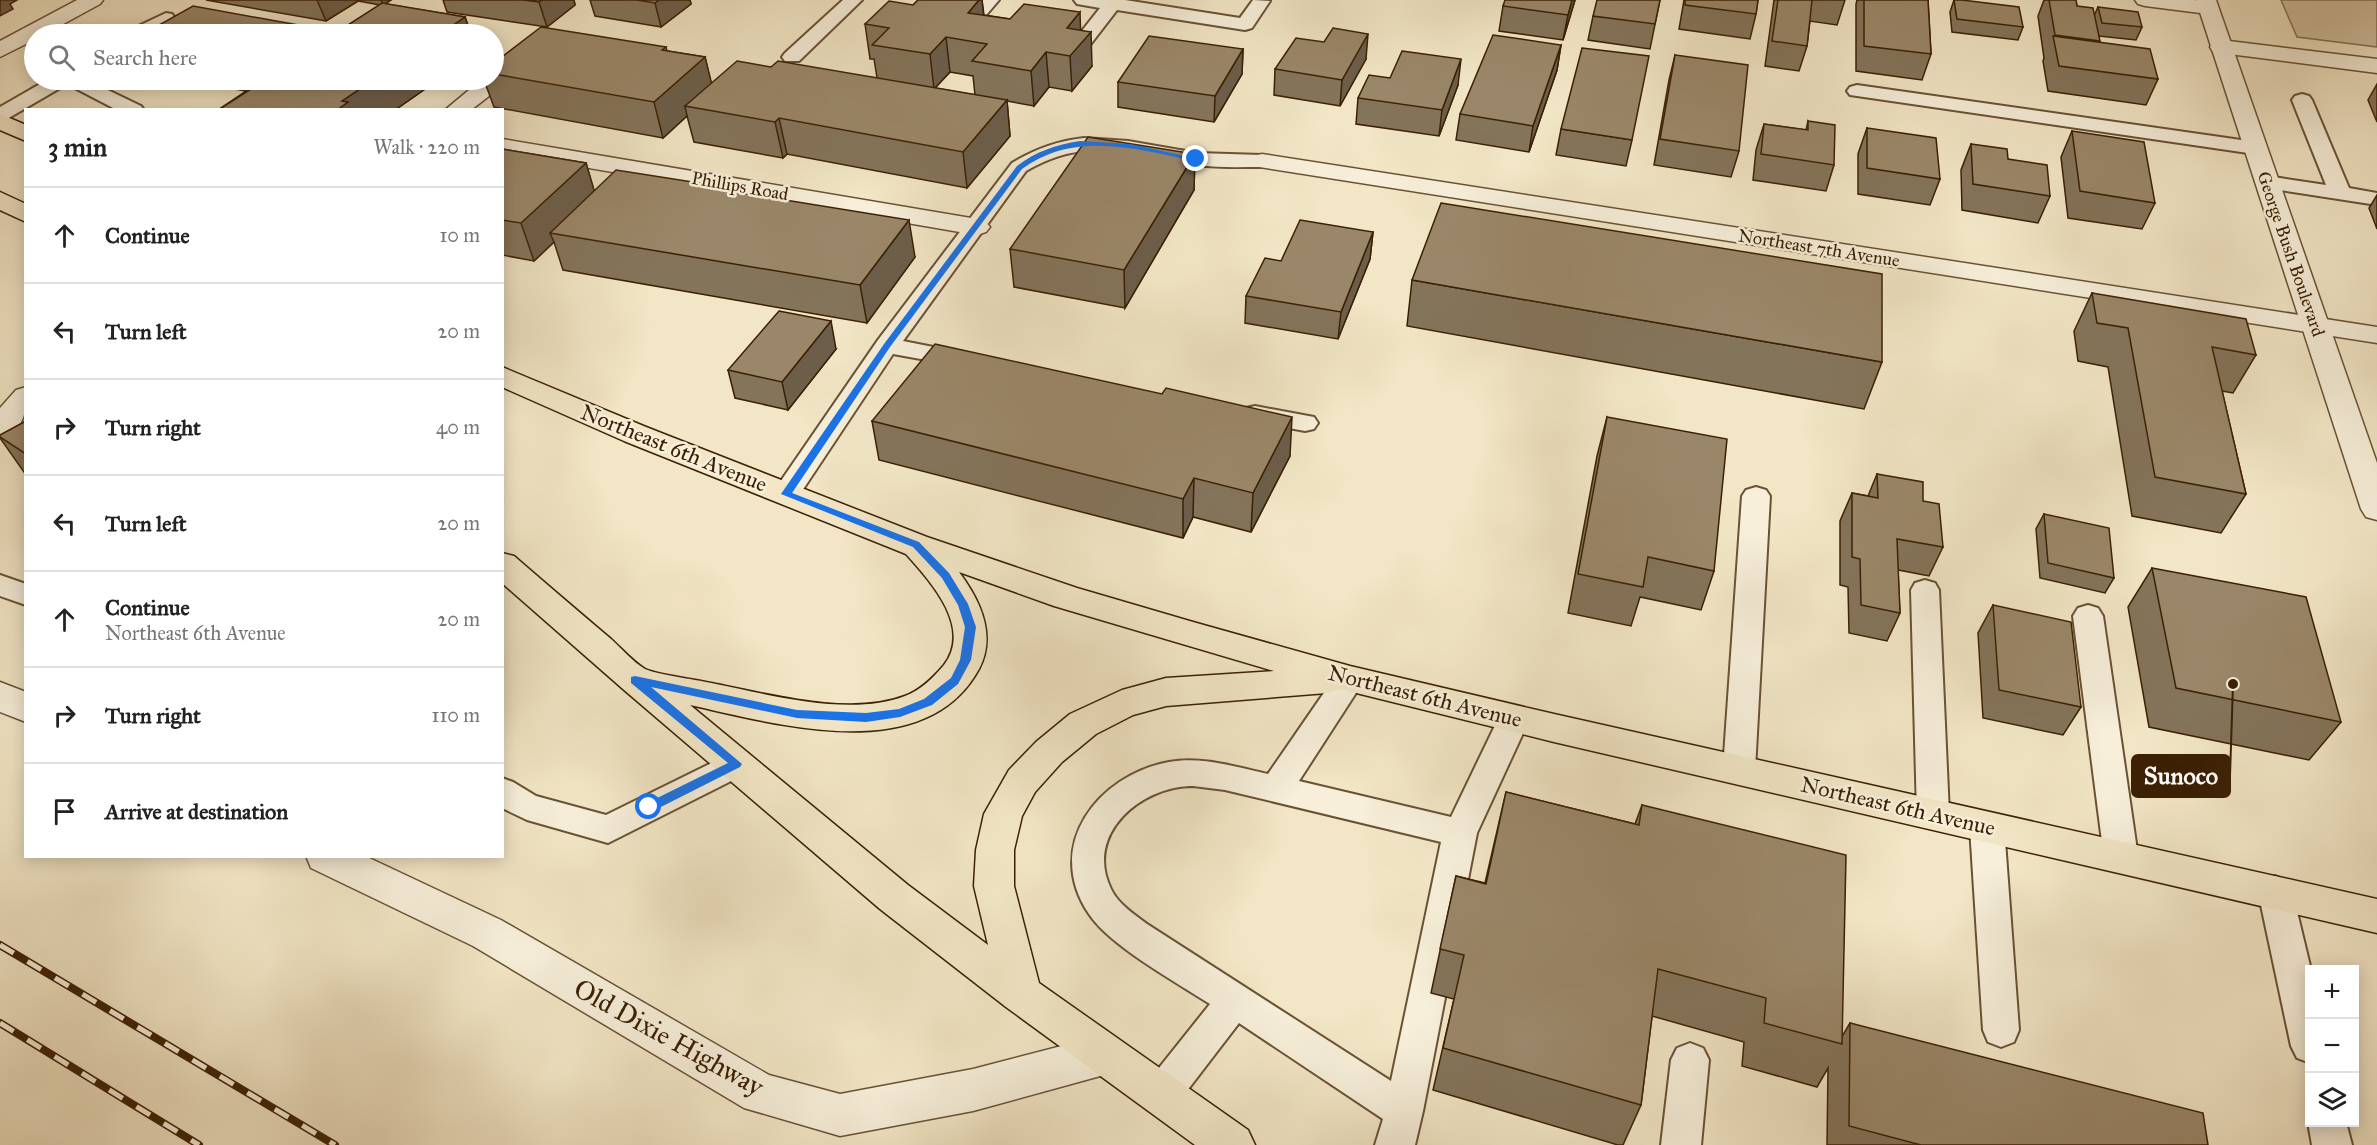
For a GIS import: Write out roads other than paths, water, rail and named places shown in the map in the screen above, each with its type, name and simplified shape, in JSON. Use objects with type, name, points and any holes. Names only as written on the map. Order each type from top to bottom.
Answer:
[{"type":"main road","points":[[0,121],[24,133]]},
{"type":"main road","points":[[0,200],[24,213]]},
{"type":"main road","name":"Northeast 6th Avenue","points":[[504,377],[635,434],[916,545],[1066,597],[1193,635],[1350,678],[1514,718],[2377,916]]},
{"type":"main road","points":[[635,680],[797,714],[834,717],[866,718],[900,713],[928,702],[954,681],[966,660],[970,627],[963,604],[945,575],[916,545]]},
{"type":"main road","points":[[504,566],[635,680],[894,897],[1160,1096],[1232,1145]]},
{"type":"main road","points":[[1021,994],[994,886],[995,850],[1004,814],[1023,781],[1048,752],[1083,724],[1122,704],[1166,692],[1350,678]]},
{"type":"street","points":[[48,24],[93,0]]},
{"type":"street","points":[[2145,0],[2207,4]]},
{"type":"street","name":"George Bush Boulevard","points":[[2207,4],[2377,509]]},
{"type":"street","points":[[0,50],[24,37]]},
{"type":"street","points":[[2221,47],[2377,66]]},
{"type":"street","points":[[504,73],[528,55]]},
{"type":"street","points":[[459,108],[482,90]]},
{"type":"street","name":"Phillips Road","points":[[504,146],[976,227]]},
{"type":"street","name":"Northeast 7th Avenue","points":[[1262,161],[2377,336]]},
{"type":"street","points":[[0,428],[24,398]]},
{"type":"street","points":[[0,696],[24,707]]},
{"type":"street","name":"Old Dixie Highway","points":[[329,858],[487,933],[760,1093],[840,1115],[973,1090],[1104,1054]]},
{"type":"lane","points":[[792,57],[853,0]]},
{"type":"lane","points":[[970,23],[990,0]]},
{"type":"lane","points":[[1083,0],[1114,2],[1245,24],[1261,1]]},
{"type":"lane","points":[[1083,41],[1114,2]]},
{"type":"lane","points":[[155,24],[166,18]]},
{"type":"lane","points":[[0,115],[43,90]]},
{"type":"lane","points":[[93,90],[130,108]]},
{"type":"lane","points":[[1857,91],[2255,148]]},
{"type":"lane","points":[[2302,100],[2340,193]]},
{"type":"lane","points":[[786,494],[887,345],[1019,167],[1035,156],[1055,147],[1080,143],[1130,146],[1196,159],[1262,161]]},
{"type":"lane","points":[[2267,182],[2377,199]]},
{"type":"lane","points":[[887,345],[982,363]]},
{"type":"lane","points":[[1236,410],[1305,423]]},
{"type":"lane","points":[[1739,770],[1756,496]]},
{"type":"lane","points":[[0,585],[24,594]]},
{"type":"lane","points":[[1925,590],[1933,814]]},
{"type":"lane","points":[[2088,616],[2121,857]]},
{"type":"lane","points":[[1276,789],[1350,678]]},
{"type":"lane","points":[[1460,833],[1224,777],[1193,773],[1161,777],[1132,789],[1108,808],[1093,832],[1087,860],[1093,889],[1109,915],[1135,935],[1235,1000],[1399,1128],[1460,833],[1514,718]]},
{"type":"lane","points":[[504,792],[527,807],[608,829],[736,764]]},
{"type":"lane","points":[[1988,827],[2001,1030]]},
{"type":"lane","points":[[2275,891],[2305,1024]]},
{"type":"lane","points":[[1160,1096],[1235,1000]]},
{"type":"lane","points":[[1681,1145],[1690,1060]]},
{"type":"lane","points":[[2328,1127],[2332,1145]]},
{"type":"railway","points":[[0,945],[335,1145]]},
{"type":"railway","points":[[0,1023],[199,1145]]},
{"type":"place","name":"Sunoco","points":[[2233,684]]}]
